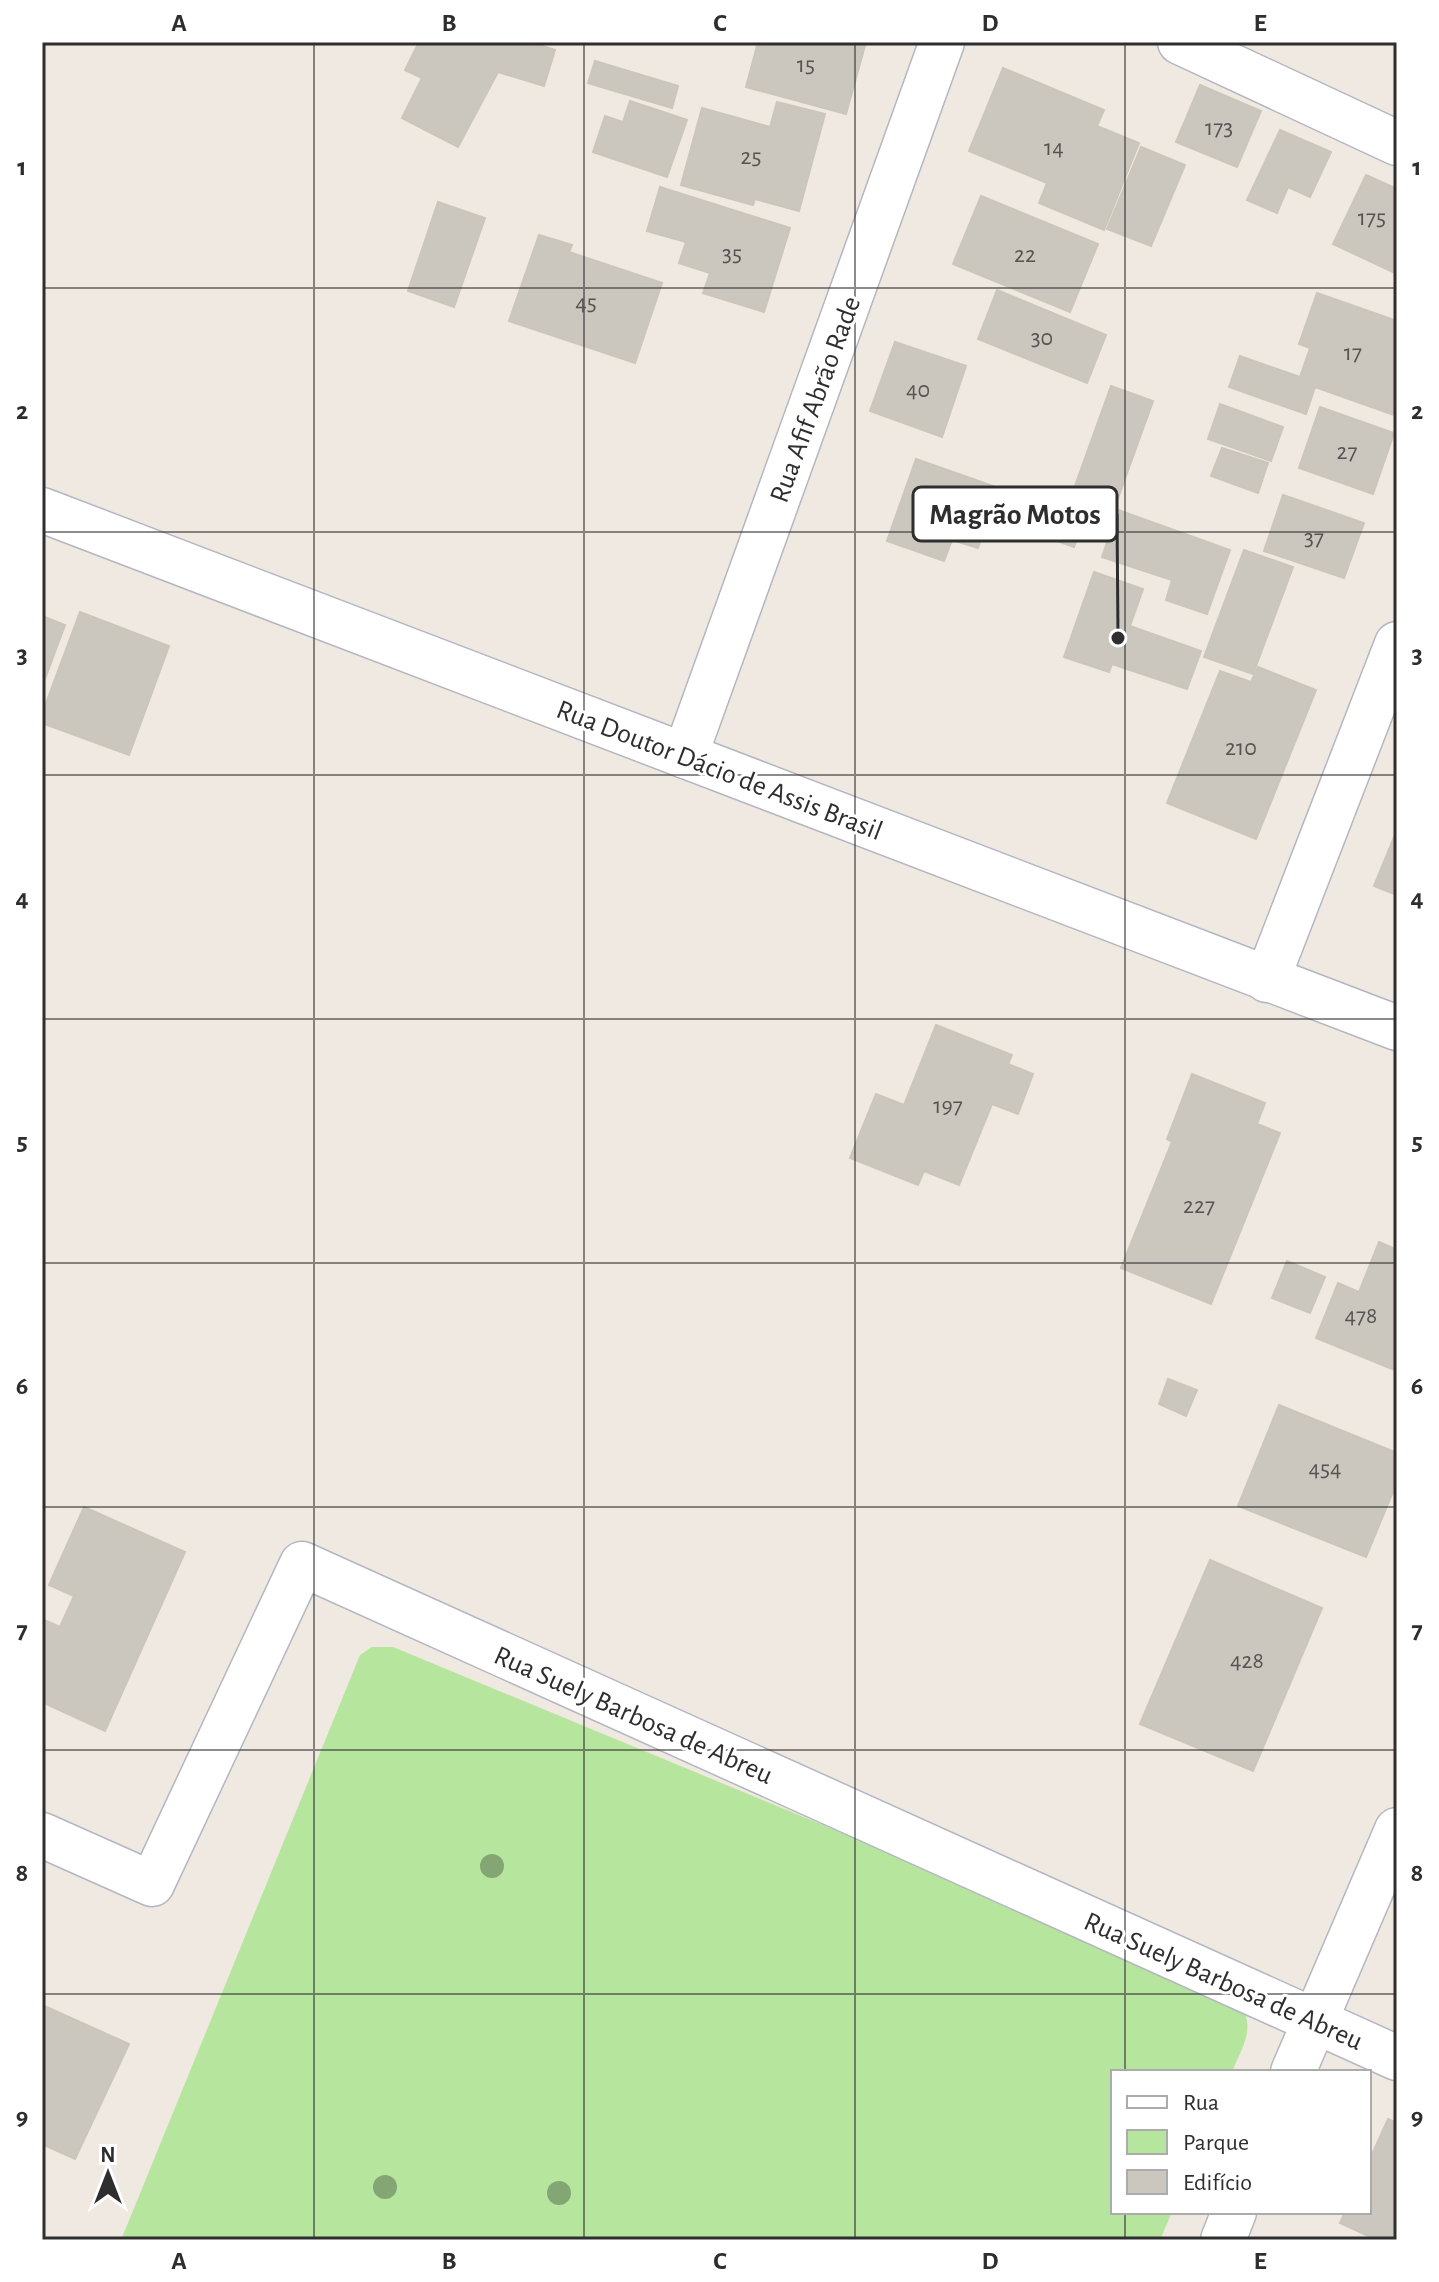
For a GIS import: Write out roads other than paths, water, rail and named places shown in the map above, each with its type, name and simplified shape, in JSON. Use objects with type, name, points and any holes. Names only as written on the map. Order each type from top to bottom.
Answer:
[{"type":"street","name":"Rua Afif Abrão Rade","points":[[685,756],[942,42]]},
{"type":"street","points":[[1180,42],[1397,143]]},
{"type":"street","name":"Rua Doutor Dácio de Assis Brasil","points":[[42,510],[1397,1028]]},
{"type":"street","points":[[1267,980],[1397,644]]},
{"type":"street","name":"Rua Suely Barbosa de Abreu","points":[[42,1835],[152,1884],[302,1564],[1397,2058]]},
{"type":"street","points":[[1294,2070],[1397,1830]]},
{"type":"street","points":[[1223,2240],[1233,2214]]},
{"type":"place","name":"Magrão Motos","points":[[1118,638]]}]
